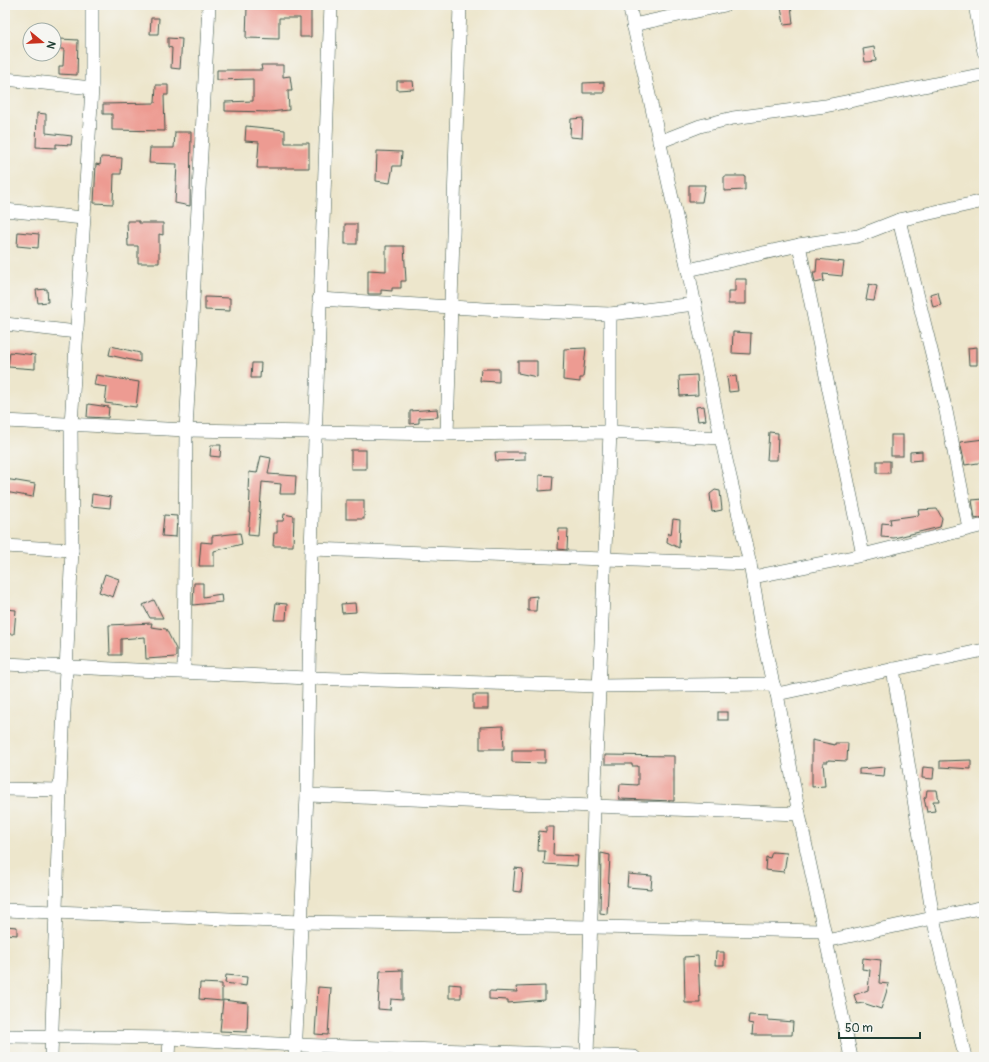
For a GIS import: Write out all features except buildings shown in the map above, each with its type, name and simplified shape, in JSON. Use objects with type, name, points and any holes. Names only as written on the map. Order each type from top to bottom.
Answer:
[{"type":"street","points":[[51,1057],[60,790],[72,550],[71,425],[92,88],[92,5]]},
{"type":"street","points":[[184,671],[186,430],[209,5]]},
{"type":"street","points":[[296,1051],[308,795],[308,678],[311,549],[331,5]]},
{"type":"street","points":[[447,434],[460,5]]},
{"type":"street","points":[[629,5],[688,270],[721,438],[753,577],[799,814],[851,1057]]},
{"type":"street","points":[[633,25],[726,5]]},
{"type":"street","points":[[975,5],[984,52]]},
{"type":"street","points":[[659,142],[700,126],[733,118],[824,106],[984,74]]},
{"type":"street","points":[[5,79],[92,88]]},
{"type":"street","points":[[688,270],[799,245],[858,236],[899,220],[984,201]]},
{"type":"street","points":[[5,210],[84,218]]},
{"type":"street","points":[[899,220],[946,411],[970,528]]},
{"type":"street","points":[[799,245],[863,555]]},
{"type":"street","points":[[319,299],[610,314],[695,304]]},
{"type":"street","points":[[587,1057],[594,807],[610,432],[610,314]]},
{"type":"street","points":[[5,324],[77,332]]},
{"type":"street","points":[[5,421],[186,430],[447,434],[610,432],[721,438]]},
{"type":"street","points":[[753,577],[863,555],[984,525]]},
{"type":"street","points":[[5,546],[72,550]]},
{"type":"street","points":[[311,549],[750,564]]},
{"type":"street","points":[[5,664],[184,671],[308,678],[775,689],[893,669],[984,650]]},
{"type":"street","points":[[893,669],[932,918],[965,1057]]},
{"type":"street","points":[[5,789],[60,790]]},
{"type":"street","points":[[308,795],[799,814]]},
{"type":"street","points":[[5,910],[301,922],[590,927],[825,936],[932,918],[984,906]]},
{"type":"street","points":[[5,1036],[170,1038],[296,1051],[634,1057]]},
{"type":"street","points":[[169,1057],[170,1038]]}]
